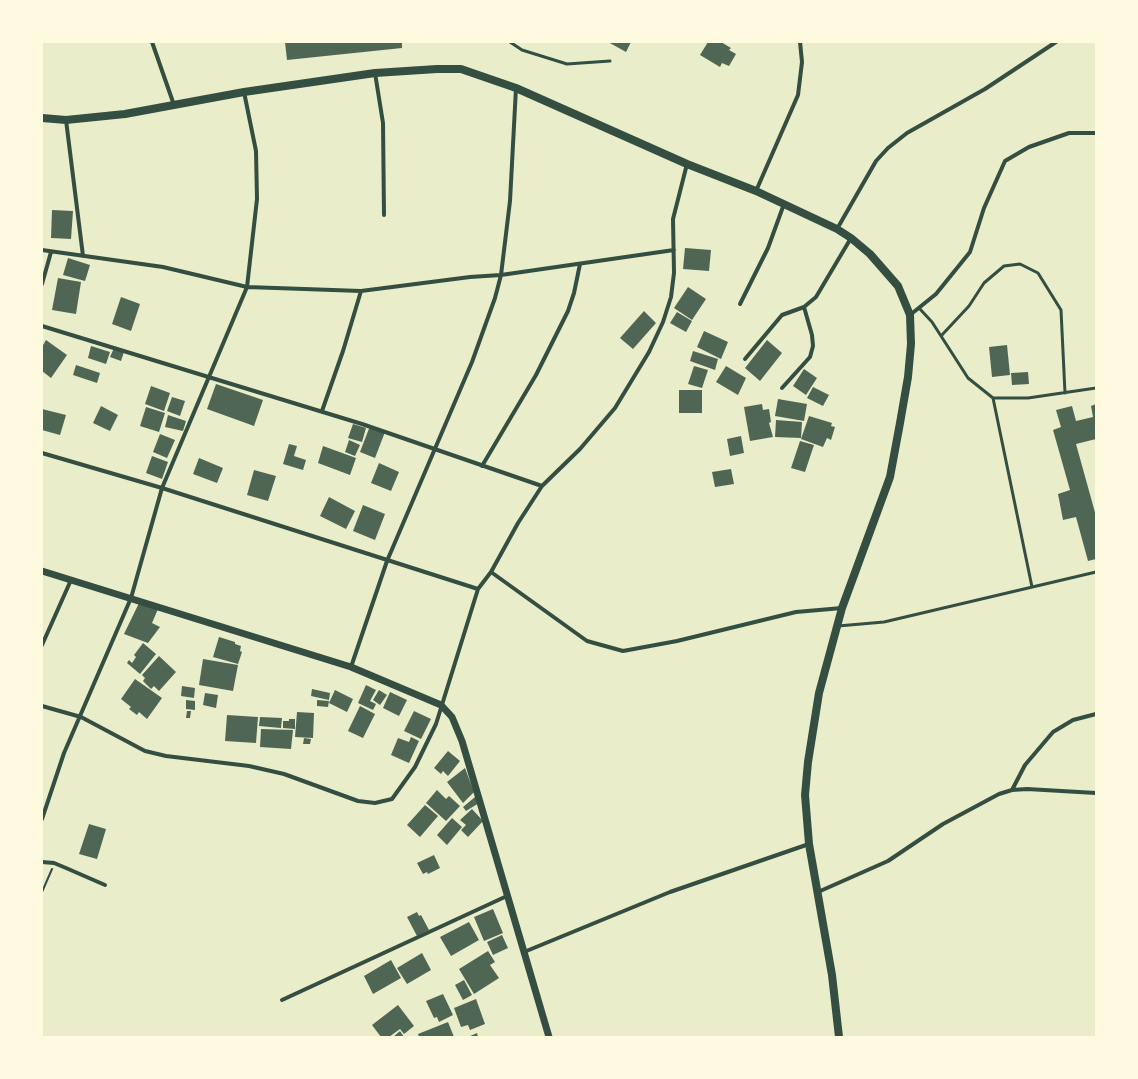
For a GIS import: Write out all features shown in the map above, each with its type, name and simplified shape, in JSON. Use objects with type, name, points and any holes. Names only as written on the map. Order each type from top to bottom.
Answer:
[{"type":"main road","points":[[42,118],[66,120],[125,114],[244,92],[375,74],[437,69],[460,69],[516,88],[687,164],[756,191],[837,229],[851,238],[870,254],[898,286],[910,315],[911,344],[908,377],[890,477],[842,608],[819,693],[808,762],[805,795],[809,844],[832,975],[839,1037]]},
{"type":"street","points":[[152,42],[174,106]]},
{"type":"street","points":[[756,191],[798,96],[802,62],[800,42]]},
{"type":"street","points":[[837,229],[876,161],[888,148],[907,133],[985,89],[1056,42]]},
{"type":"street","points":[[375,74],[383,123],[384,215]]},
{"type":"street","points":[[351,667],[387,561],[486,324],[501,275],[510,200],[516,88]]},
{"type":"street","points":[[42,819],[64,753],[81,717],[131,598],[162,488],[247,287],[257,199],[256,151],[244,92]]},
{"type":"street","points":[[66,120],[83,256]]},
{"type":"street","points":[[910,315],[936,294],[970,252],[984,208],[1005,161],[1029,147],[1069,133],[1096,133]]},
{"type":"street","points":[[42,706],[81,717],[145,751],[166,756],[249,766],[284,774],[358,801],[375,803],[392,800],[415,767],[436,724],[478,588],[491,572],[518,523],[542,486],[580,449],[615,408],[649,352],[664,322],[671,297],[674,250],[673,219],[687,164]]},
{"type":"street","points":[[740,304],[768,248],[784,204]]},
{"type":"street","points":[[745,359],[782,315],[804,307],[816,297],[851,238]]},
{"type":"street","points":[[42,250],[163,267],[247,287],[361,291],[470,277],[501,275],[674,250]]},
{"type":"street","points":[[42,284],[51,252]]},
{"type":"street","points":[[482,466],[536,375],[568,311],[574,293],[580,264]]},
{"type":"street","points":[[322,412],[343,351],[361,291]]},
{"type":"street","points":[[782,388],[810,357],[813,346],[812,335],[804,307]]},
{"type":"street","points":[[42,326],[411,439],[482,466],[542,486]]},
{"type":"street","points":[[42,453],[162,488],[387,561],[478,588]]},
{"type":"street","points":[[42,571],[351,667],[441,705],[452,717],[462,741],[549,1037]]},
{"type":"street","points":[[491,572],[587,641],[623,651],[684,639],[790,613],[842,608]]},
{"type":"street","points":[[42,645],[71,580]]},
{"type":"street","points":[[1012,790],[1025,765],[1053,732],[1073,720],[1096,714]]},
{"type":"street","points":[[818,892],[888,861],[943,824],[999,794],[1012,790],[1096,793]]},
{"type":"street","points":[[524,952],[670,892],[809,844]]},
{"type":"street","points":[[42,862],[54,863],[105,885]]},
{"type":"street","points":[[282,1000],[507,896]]},
{"type":"lane","points":[[510,42],[522,50],[568,64],[610,61]]},
{"type":"lane","points":[[941,336],[969,306],[984,283],[1004,266],[1020,264],[1038,273],[1061,310],[1065,393]]},
{"type":"lane","points":[[919,308],[932,322],[968,378],[993,398],[1028,398],[1096,388]]},
{"type":"lane","points":[[993,398],[1032,588]]},
{"type":"lane","points":[[838,626],[884,622],[1096,572]]},
{"type":"path","points":[[42,892],[54,863]]},
{"type":"building","points":[[285,42],[402,42],[402,48],[287,60]]},
{"type":"building","points":[[608,42],[631,42],[626,52]]},
{"type":"building","points":[[708,42],[721,42],[731,48],[729,50],[736,54],[729,66],[722,63],[720,67],[700,55]]},
{"type":"building","points":[[52,210],[73,211],[71,239],[51,238]]},
{"type":"building","points":[[685,248],[711,250],[709,271],[683,269]]},
{"type":"building","points":[[68,258],[90,265],[85,281],[63,275]]},
{"type":"building","points":[[58,278],[81,282],[76,314],[52,310]]},
{"type":"building","points":[[688,287],[706,299],[692,320],[674,308]]},
{"type":"building","points":[[121,297],[140,304],[131,331],[112,324]]},
{"type":"building","points":[[644,311],[656,323],[633,349],[620,338]]},
{"type":"building","points":[[677,312],[692,321],[686,332],[670,323]]},
{"type":"building","points":[[704,331],[728,342],[721,359],[697,347]]},
{"type":"building","points":[[46,340],[67,355],[51,378],[42,371],[42,347]]},
{"type":"building","points":[[767,340],[782,353],[760,381],[745,368]]},
{"type":"building","points":[[1007,345],[1010,375],[992,377],[989,347]]},
{"type":"building","points":[[91,346],[110,352],[106,364],[88,358]]},
{"type":"building","points":[[114,348],[124,352],[121,361],[110,357]]},
{"type":"building","points":[[693,351],[718,359],[715,370],[690,361]]},
{"type":"building","points":[[76,365],[100,373],[97,383],[73,375]]},
{"type":"building","points":[[694,366],[708,370],[702,388],[688,384]]},
{"type":"building","points":[[726,366],[746,378],[738,395],[716,382]]},
{"type":"building","points":[[804,369],[817,378],[806,395],[793,386]]},
{"type":"building","points":[[1028,372],[1029,384],[1012,385],[1011,373]]},
{"type":"building","points":[[216,384],[263,400],[254,426],[207,409]]},
{"type":"building","points":[[151,386],[170,393],[164,411],[145,404]]},
{"type":"building","points":[[813,387],[829,395],[823,406],[807,398]]},
{"type":"building","points":[[679,390],[702,390],[702,413],[679,413]]},
{"type":"building","points":[[172,397],[185,401],[180,416],[167,411]]},
{"type":"building","points":[[778,399],[807,404],[804,421],[775,416]]},
{"type":"building","points":[[762,404],[763,410],[769,409],[771,422],[769,423],[773,437],[750,441],[744,407]]},
{"type":"building","points":[[1096,404],[1096,439],[1076,444],[1096,516],[1096,559],[1088,561],[1076,517],[1063,520],[1058,494],[1070,490],[1053,430],[1061,427],[1056,410],[1072,406],[1076,421],[1093,417],[1091,406]]},
{"type":"building","points":[[101,406],[118,415],[110,431],[93,423]]},
{"type":"building","points":[[146,407],[165,413],[159,432],[140,426]]},
{"type":"building","points":[[42,409],[66,415],[60,435],[42,430]]},
{"type":"building","points":[[168,415],[186,421],[183,431],[165,427]]},
{"type":"building","points":[[809,416],[832,423],[831,426],[835,427],[831,440],[827,438],[823,447],[801,439]]},
{"type":"building","points":[[776,420],[802,422],[801,438],[775,437]]},
{"type":"building","points":[[353,424],[366,428],[362,442],[348,438]]},
{"type":"building","points":[[370,426],[385,432],[375,458],[360,452]]},
{"type":"building","points":[[160,434],[175,440],[167,458],[153,452]]},
{"type":"building","points":[[741,436],[744,453],[730,456],[727,439]]},
{"type":"building","points":[[349,440],[360,445],[355,456],[345,452]]},
{"type":"building","points":[[800,441],[814,445],[805,472],[791,468]]},
{"type":"building","points":[[289,444],[297,446],[294,456],[306,460],[303,470],[283,464]]},
{"type":"building","points":[[323,446],[356,458],[350,475],[318,463]]},
{"type":"building","points":[[152,456],[168,462],[162,479],[146,473]]},
{"type":"building","points":[[199,458],[223,468],[217,483],[193,474]]},
{"type":"building","points":[[379,463],[399,472],[391,491],[371,483]]},
{"type":"building","points":[[731,469],[734,484],[715,487],[712,472]]},
{"type":"building","points":[[254,470],[276,476],[268,501],[247,495]]},
{"type":"building","points":[[329,497],[355,511],[346,529],[320,516]]},
{"type":"building","points":[[363,505],[385,514],[375,540],[353,531]]},
{"type":"building","points":[[140,601],[158,609],[152,623],[160,627],[148,643],[124,634]]},
{"type":"building","points":[[219,637],[235,642],[235,644],[241,646],[240,651],[242,652],[238,664],[213,657]]},
{"type":"building","points":[[143,643],[156,654],[140,674],[127,663],[129,660],[132,663],[136,657],[134,655]]},
{"type":"building","points":[[159,656],[176,672],[159,691],[154,686],[151,689],[143,681],[145,678],[142,675]]},
{"type":"building","points":[[203,659],[238,665],[233,691],[199,685]]},
{"type":"building","points":[[135,679],[162,698],[147,719],[139,712],[137,715],[129,709],[131,707],[121,699]]},
{"type":"building","points":[[366,685],[376,690],[370,701],[376,704],[373,710],[358,703]]},
{"type":"building","points":[[182,686],[195,688],[194,698],[181,696]]},
{"type":"building","points":[[312,689],[330,693],[329,700],[311,696]]},
{"type":"building","points":[[335,690],[353,699],[347,712],[329,703]]},
{"type":"building","points":[[379,690],[387,695],[380,705],[373,700]]},
{"type":"building","points":[[390,692],[407,700],[399,716],[383,708]]},
{"type":"building","points":[[205,693],[218,695],[216,708],[203,705]]},
{"type":"building","points":[[186,700],[195,701],[195,710],[186,709]]},
{"type":"building","points":[[317,700],[329,701],[328,707],[317,706]]},
{"type":"building","points":[[360,706],[375,714],[363,738],[348,731]]},
{"type":"building","points":[[187,711],[191,711],[190,718],[186,718]]},
{"type":"building","points":[[414,711],[431,719],[421,739],[404,731]]},
{"type":"building","points":[[297,712],[314,713],[313,738],[295,737]]},
{"type":"building","points":[[227,715],[258,717],[256,743],[225,741]]},
{"type":"building","points":[[260,717],[282,718],[281,728],[259,726]]},
{"type":"building","points":[[289,719],[295,719],[295,729],[283,728],[283,721],[289,721]]},
{"type":"building","points":[[261,729],[293,730],[291,749],[260,747]]},
{"type":"building","points":[[411,737],[419,741],[409,763],[391,755],[398,738],[409,742]]},
{"type":"building","points":[[304,738],[311,739],[310,744],[303,744]]},
{"type":"building","points":[[448,751],[460,761],[448,776],[443,771],[441,774],[434,768]]},
{"type":"building","points":[[465,768],[474,792],[463,803],[447,782]]},
{"type":"building","points":[[437,790],[446,799],[449,796],[460,806],[446,821],[426,803]]},
{"type":"building","points":[[475,797],[479,803],[466,811],[463,807]]},
{"type":"building","points":[[425,805],[438,816],[420,837],[407,825]]},
{"type":"building","points":[[472,809],[483,821],[468,837],[461,830],[466,825],[460,820]]},
{"type":"building","points":[[452,818],[462,827],[447,845],[437,835]]},
{"type":"building","points":[[89,824],[106,829],[97,859],[79,854]]},
{"type":"building","points":[[434,855],[440,868],[428,874],[427,872],[423,874],[417,863]]},
{"type":"building","points":[[493,909],[503,933],[484,941],[474,917]]},
{"type":"building","points":[[417,912],[419,916],[421,915],[429,930],[417,936],[407,917]]},
{"type":"building","points":[[469,922],[479,940],[451,956],[440,937]]},
{"type":"building","points":[[502,935],[508,948],[493,955],[487,942]]},
{"type":"building","points":[[488,951],[495,962],[490,965],[499,978],[474,994],[459,969]]},
{"type":"building","points":[[422,953],[431,970],[407,984],[397,968]]},
{"type":"building","points":[[391,960],[401,978],[373,994],[364,976]]},
{"type":"building","points":[[464,980],[472,995],[463,1000],[455,985]]},
{"type":"building","points":[[443,994],[453,1015],[439,1022],[437,1017],[434,1018],[426,1001]]},
{"type":"building","points":[[476,999],[485,1024],[470,1030],[468,1025],[461,1027],[454,1008]]},
{"type":"building","points":[[398,1005],[414,1026],[404,1034],[400,1029],[389,1037],[381,1037],[372,1025]]},
{"type":"building","points":[[448,1022],[454,1037],[419,1037],[418,1034]]},
{"type":"building","points":[[400,1031],[404,1037],[393,1037]]},
{"type":"building","points":[[477,1033],[478,1037],[468,1037]]}]
